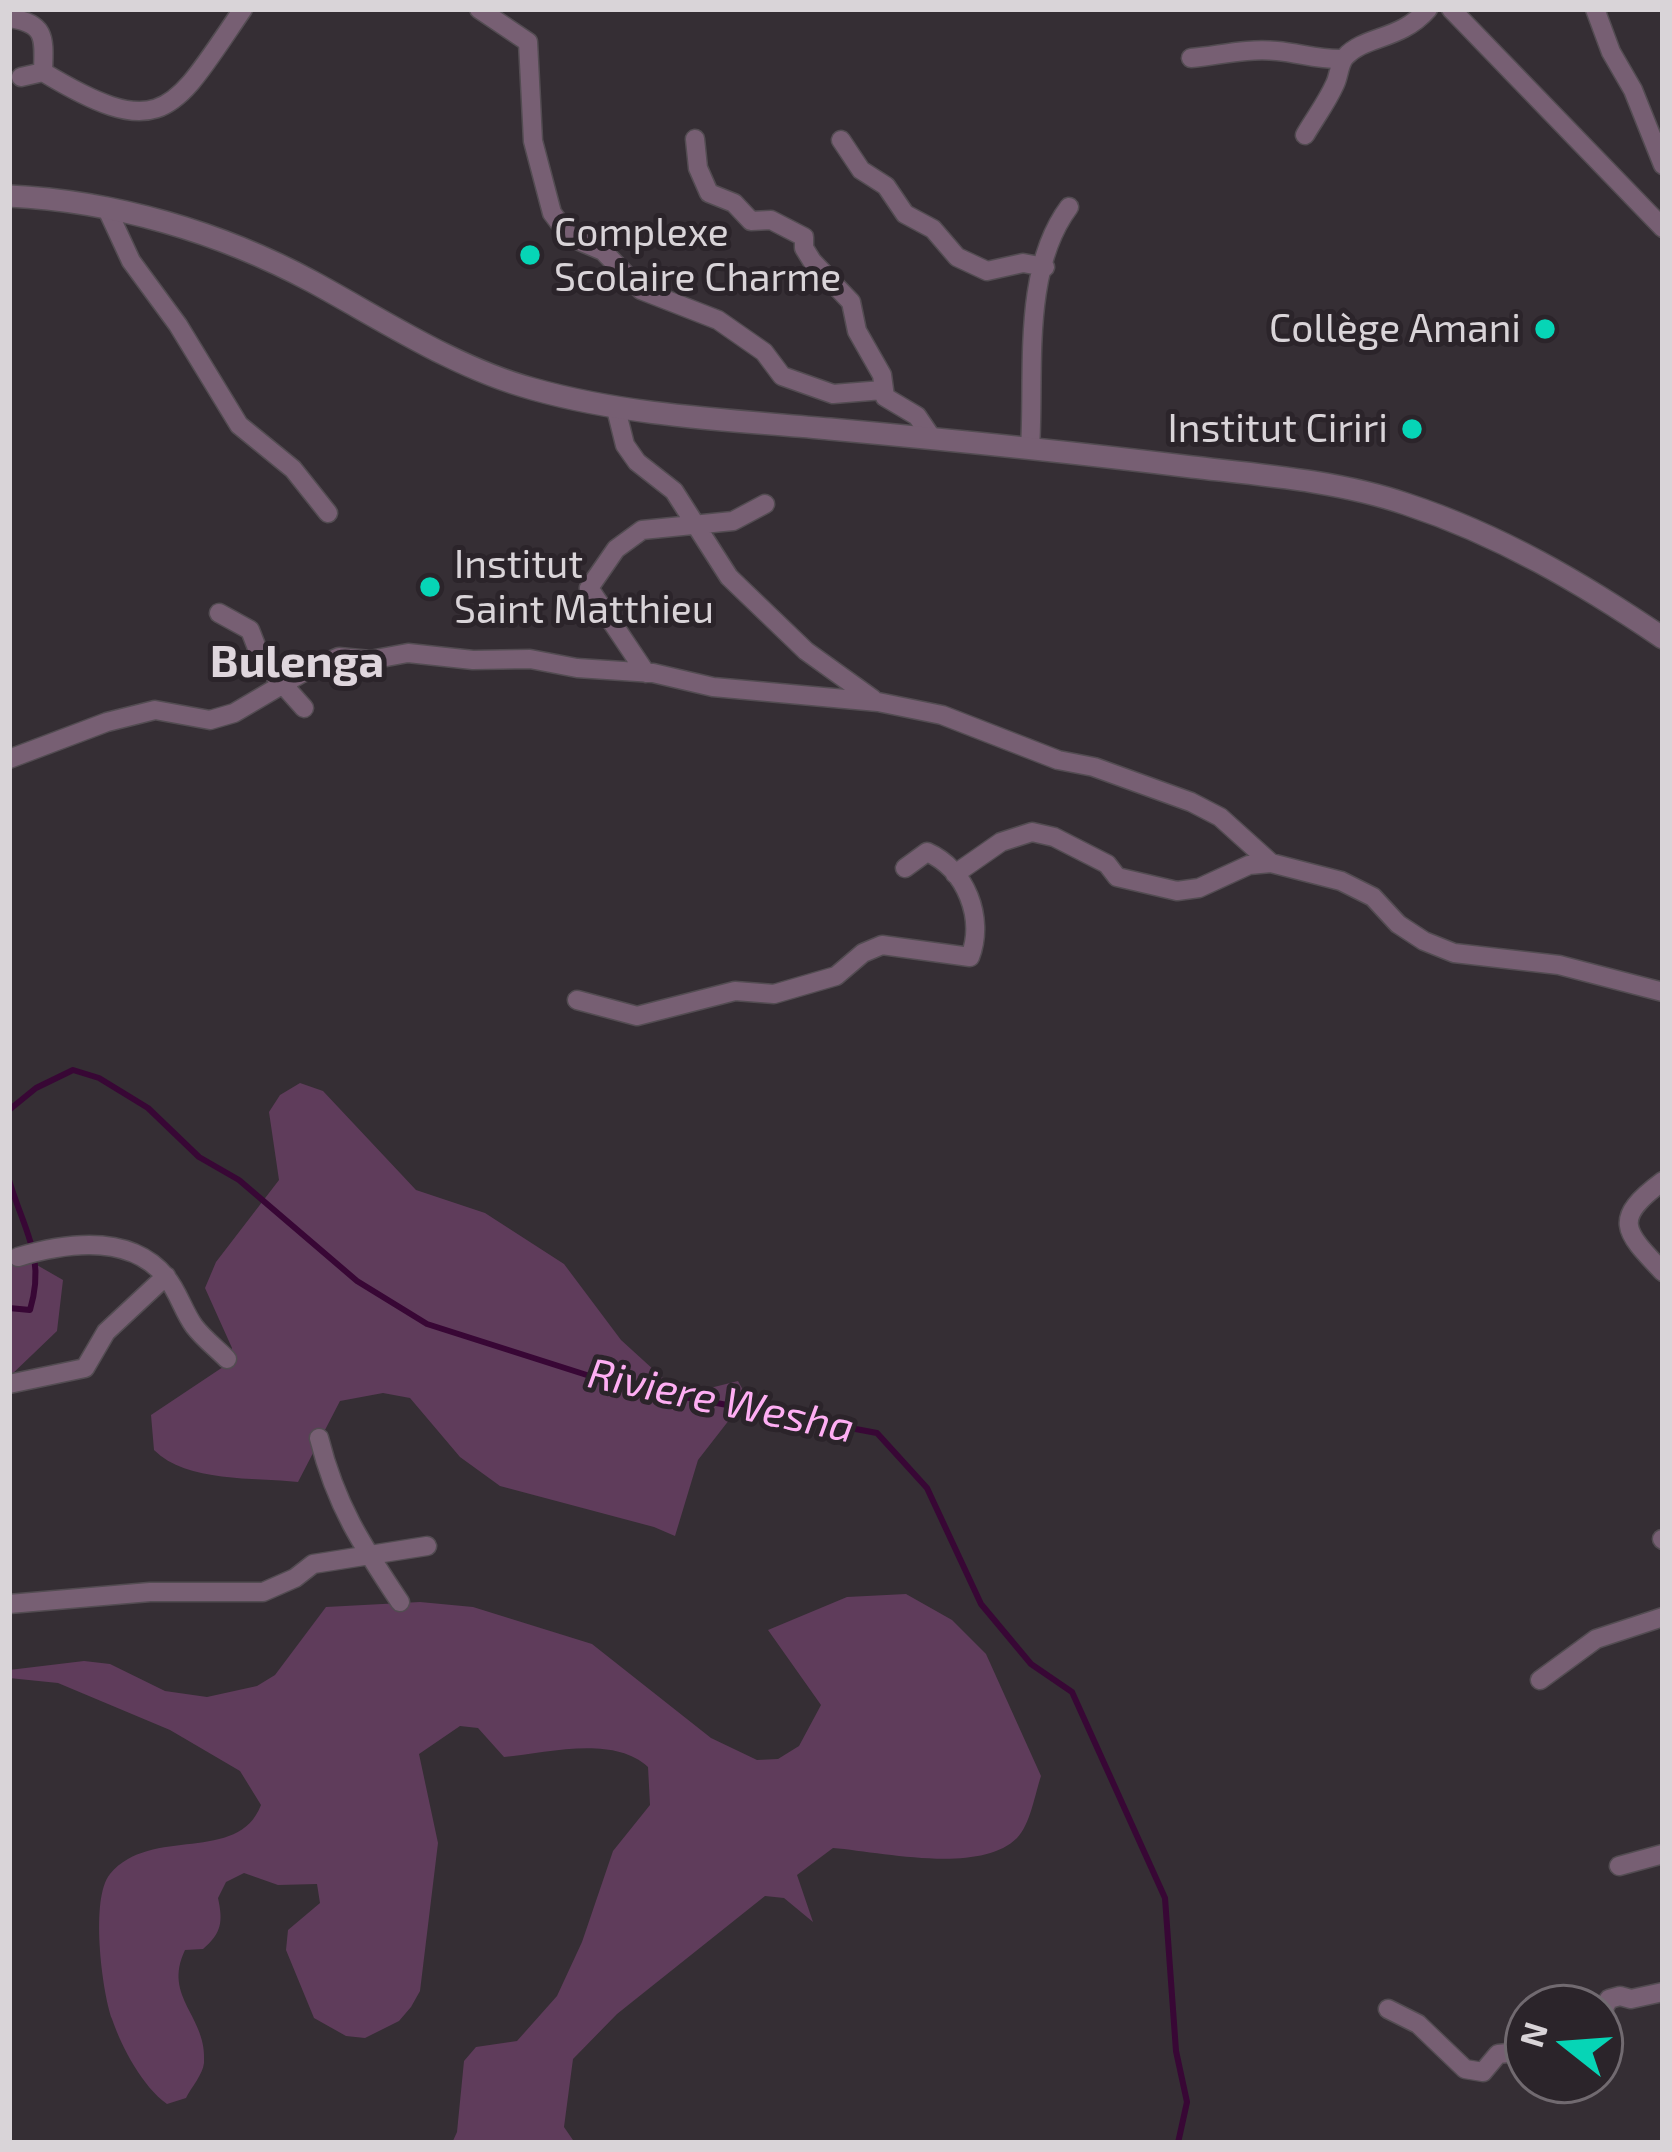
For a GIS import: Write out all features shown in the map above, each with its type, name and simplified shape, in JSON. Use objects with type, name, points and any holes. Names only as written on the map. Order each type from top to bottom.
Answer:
[{"type":"street","points":[[21,77],[43,72],[134,114],[153,112],[174,101],[220,46],[243,9]]},
{"type":"street","points":[[479,9],[529,42],[533,141],[552,213],[570,237],[603,251],[641,290],[718,320],[764,352],[782,376],[833,394],[883,390]]},
{"type":"street","points":[[1305,135],[1336,83],[1343,59],[1360,46],[1415,24],[1428,9]]},
{"type":"street","points":[[1451,9],[1663,228]]},
{"type":"street","points":[[1595,9],[1611,52],[1634,89],[1663,165]]},
{"type":"street","points":[[9,17],[39,27],[43,33],[43,72]]},
{"type":"street","points":[[1191,58],[1255,50],[1343,59]]},
{"type":"street","points":[[695,139],[698,168],[709,193],[734,203],[751,221],[771,220],[804,237],[812,261],[851,302],[857,331],[882,375],[885,397],[917,416],[932,438]]},
{"type":"street","points":[[841,140],[861,170],[886,186],[905,214],[933,229],[957,257],[987,271],[1023,263],[1045,267]]},
{"type":"street","points":[[9,196],[106,207],[227,243],[308,279],[467,363],[529,388],[616,409],[1030,448],[1244,474],[1405,503],[1508,544],[1577,580],[1663,638]]},
{"type":"street","points":[[106,207],[131,261],[178,325],[239,425],[293,469],[328,512]]},
{"type":"street","points":[[1030,448],[1033,312],[1055,226],[1069,207]]},
{"type":"street","points":[[616,409],[626,445],[637,462],[674,491],[729,577],[821,664],[878,702]]},
{"type":"street","points":[[646,673],[589,588],[616,549],[641,530],[733,520],[765,504]]},
{"type":"street","points":[[219,613],[250,630],[262,661],[304,708]]},
{"type":"street","points":[[9,760],[107,722],[155,710],[210,720],[234,713],[339,656],[370,660],[408,653],[473,660],[530,658],[713,687],[878,702],[942,716],[1058,760],[1094,767],[1191,802],[1220,817],[1271,863]]},
{"type":"street","points":[[955,874],[1001,842],[1031,832],[1054,837],[1107,864],[1117,877],[1177,891],[1199,887],[1249,865],[1271,863],[1341,881],[1372,897],[1398,924],[1424,941],[1454,953],[1559,965],[1663,992]]},
{"type":"street","points":[[577,1000],[637,1016],[735,991],[774,994],[836,976],[863,953],[882,945],[970,957],[975,943],[974,911],[955,874],[927,852],[905,868]]},
{"type":"street","points":[[1663,1181],[1634,1202],[1625,1218],[1639,1246],[1663,1272]]},
{"type":"street","points":[[17,1257],[49,1247],[114,1245],[146,1260],[166,1276],[194,1327],[226,1359]]},
{"type":"street","points":[[9,1384],[85,1368],[106,1332],[166,1276]]},
{"type":"street","points":[[319,1438],[331,1486],[368,1556],[400,1602]]},
{"type":"street","points":[[9,1604],[150,1592],[263,1592],[313,1564],[428,1546]]},
{"type":"street","points":[[1540,1680],[1596,1639],[1663,1617]]},
{"type":"street","points":[[1619,1866],[1663,1854]]},
{"type":"street","points":[[1624,1997],[1662,1998]]},
{"type":"street","points":[[1388,2008],[1418,2024],[1465,2069],[1484,2072],[1498,2054],[1504,2053]]},
{"type":"shaded area","points":[[300,1083],[323,1091],[416,1190],[485,1213],[564,1264],[621,1340],[666,1381],[702,1390],[738,1381],[747,1397],[698,1460],[675,1536],[500,1486],[460,1457],[410,1398],[383,1393],[340,1401],[298,1482],[202,1473],[168,1461],[154,1450],[151,1415],[226,1365],[232,1348],[205,1288],[216,1262],[279,1180],[269,1112],[280,1095]]},
{"type":"shaded area","points":[[9,1249],[63,1280],[57,1331],[9,1377]]},
{"type":"shaded area","points":[[906,1594],[952,1620],[986,1654],[1041,1776],[1022,1832],[1000,1849],[980,1856],[930,1858],[833,1848],[797,1875],[813,1922],[784,1898],[765,1896],[617,2014],[573,2059],[564,2127],[575,2143],[452,2143],[464,2061],[476,2047],[517,2041],[557,1996],[582,1942],[613,1851],[650,1805],[648,1767],[617,1751],[579,1748],[504,1757],[478,1728],[460,1726],[419,1754],[438,1843],[420,1991],[399,2021],[365,2038],[346,2036],[314,2018],[286,1950],[288,1930],[320,1903],[317,1884],[278,1885],[244,1873],[226,1882],[218,1898],[220,1920],[214,1938],[203,1949],[185,1950],[179,1967],[182,1994],[203,2047],[199,2076],[186,2098],[167,2104],[134,2066],[116,2030],[105,1988],[99,1923],[104,1886],[127,1859],[233,1834],[250,1823],[261,1805],[240,1771],[170,1730],[58,1683],[9,1678],[9,1670],[84,1661],[110,1664],[165,1691],[207,1697],[257,1686],[275,1675],[326,1607],[420,1602],[473,1607],[592,1644],[711,1738],[757,1760],[778,1759],[799,1746],[821,1705],[768,1630],[847,1597]]},
{"type":"waterway","name":"Riviere Wesha","points":[[9,1110],[36,1088],[73,1070],[99,1078],[148,1108],[199,1157],[239,1180],[357,1281],[427,1324],[615,1384],[877,1433],[927,1488],[981,1604],[1031,1664],[1072,1692],[1165,1898],[1176,2051],[1187,2102],[1178,2143]]},
{"type":"waterway","name":"Riviere Wesha","points":[[9,1180],[36,1274],[30,1310],[9,1308]]},
{"type":"place","name":"Complexe Scolaire Charme","points":[[530,255]]},
{"type":"place","name":"Collège Amani","points":[[1545,329]]},
{"type":"place","name":"Institut Ciriri","points":[[1412,429]]},
{"type":"place","name":"Institut Saint Matthieu","points":[[430,587]]},
{"type":"district","name":"Bulenga","points":[[297,662]]}]
